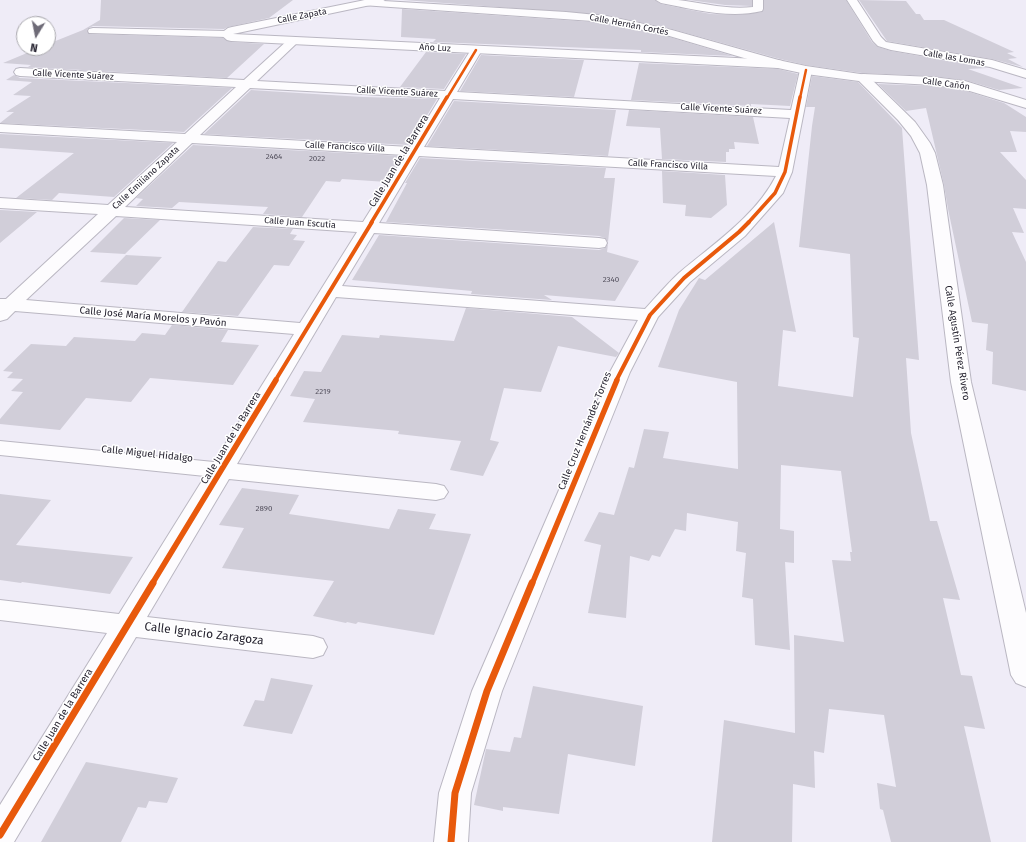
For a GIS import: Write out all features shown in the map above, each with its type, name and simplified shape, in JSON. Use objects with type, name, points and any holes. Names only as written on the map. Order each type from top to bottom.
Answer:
[{"type":"street","name":"Calle Zapata","points":[[226,34],[232,30],[380,0]]},
{"type":"street","points":[[661,0],[712,9],[747,11],[758,9],[758,0]]},
{"type":"street","name":"Calle las Lomas","points":[[852,0],[881,49],[891,47],[992,64],[1026,74]]},
{"type":"street","name":"Calle Hernán Cortés","points":[[366,3],[566,14],[607,19],[675,34],[778,64],[806,70],[872,75]]},
{"type":"street","points":[[597,9],[607,19]]},
{"type":"street","name":"Año Luz","points":[[93,31],[226,34],[231,38],[778,64]]},
{"type":"street","name":"Calle Emiliano Zapata","points":[[4,308],[112,210],[293,41]]},
{"type":"street","name":"Calle Juan de la Barrera","points":[[0,836],[476,50]]},
{"type":"street","name":"Calle Cruz Hernández Torres","points":[[451,842],[455,793],[488,691],[620,372],[650,316],[684,278],[739,232],[775,193],[785,172],[806,70]]},
{"type":"street","name":"Calle Vicente Suárez","points":[[20,72],[798,114]]},
{"type":"street","name":"Calle Cañón","points":[[872,75],[965,85],[1026,104]]},
{"type":"street","name":"Calle Agustín Pérez Rivero","points":[[872,75],[876,93],[910,124],[923,143],[929,158],[935,185],[961,382],[1026,675]]},
{"type":"street","name":"Calle Francisco Villa","points":[[0,128],[785,172]]},
{"type":"street","name":"Calle Juan Escutia","points":[[0,203],[599,243]]},
{"type":"street","points":[[330,290],[650,316]]},
{"type":"street","name":"Calle José María Morelos y Pavón","points":[[4,308],[307,329]]},
{"type":"street","name":"Calle Miguel Hidalgo","points":[[0,448],[436,492]]},
{"type":"street","name":"Calle Ignacio Zaragoza","points":[[0,610],[313,647]]},
{"type":"building","points":[[101,0],[293,0],[269,18],[224,29],[93,26],[87,30],[89,34],[223,38],[231,42],[264,44],[227,78],[28,67],[31,65],[3,63],[20,56],[56,56],[56,41],[83,30],[100,20]]},
{"type":"building","points":[[403,0],[655,0],[661,4],[711,14],[737,15],[762,12],[764,9],[764,0],[846,0],[872,42],[878,47],[891,51],[987,68],[968,69],[1023,88],[999,90],[965,80],[933,76],[862,73],[806,65],[672,29],[607,15]]},
{"type":"building","points":[[689,0],[752,0],[752,6],[725,5]]},
{"type":"building","points":[[859,0],[906,1],[916,14],[920,14],[924,20],[944,20],[1014,52],[1007,53],[1017,58],[1008,59],[1023,67],[992,59],[887,41]]},
{"type":"building","points":[[402,9],[607,23],[666,36],[733,56],[641,52],[641,50],[433,42],[436,39],[401,37]]},
{"type":"building","points":[[426,52],[466,54],[444,89],[400,87]]},
{"type":"building","points":[[481,55],[584,60],[574,97],[460,91]]},
{"type":"building","points":[[639,63],[778,69],[798,74],[790,106],[751,104],[751,106],[631,100]]},
{"type":"building","points":[[14,75],[20,78],[232,88],[184,132],[0,123],[14,112],[6,112],[31,96],[13,95],[32,82],[6,80]]},
{"type":"building","points":[[812,76],[858,82],[902,128],[919,360],[906,358],[911,433],[930,521],[937,521],[960,600],[943,598],[961,675],[972,676],[985,729],[964,726],[991,842],[891,842],[883,810],[880,809],[877,783],[896,787],[884,715],[829,709],[824,753],[814,751],[815,788],[793,784],[792,842],[712,842],[724,720],[795,733],[794,635],[844,642],[832,560],[851,561],[850,552],[852,552],[841,471],[781,465],[780,529],[794,531],[794,563],[785,562],[790,650],[755,645],[753,599],[742,597],[746,553],[736,551],[738,522],[687,513],[686,531],[675,529],[660,557],[652,555],[649,561],[630,556],[626,618],[588,613],[601,545],[584,541],[599,512],[614,515],[629,467],[634,468],[644,429],[669,432],[663,458],[738,469],[737,382],[658,367],[679,310],[699,278],[705,280],[774,222],[796,332],[783,330],[778,386],[853,397],[859,338],[853,337],[850,254],[799,247],[815,107],[806,107]]},
{"type":"building","points":[[878,84],[933,86],[963,90],[1004,103],[1026,117],[1026,132],[1010,131],[1017,152],[1000,152],[1026,180],[1026,209],[1013,208],[1024,233],[1012,232],[1026,262],[1026,391],[992,384],[993,352],[986,350],[988,324],[972,322],[944,185],[926,108],[906,111]]},
{"type":"building","points":[[251,90],[363,97],[437,99],[409,145],[204,134]]},
{"type":"building","points":[[454,101],[616,110],[608,156],[427,146]]},
{"type":"building","points":[[629,110],[753,117],[759,144],[734,142],[735,149],[729,149],[729,152],[726,152],[726,162],[662,159],[660,128],[626,126]]},
{"type":"building","points":[[0,134],[173,143],[114,197],[59,193],[52,200],[16,198],[74,153],[0,148]]},
{"type":"building","points":[[193,145],[402,156],[387,182],[342,179],[340,182],[326,181],[302,217],[263,214],[268,207],[179,202],[172,208],[136,206],[143,199],[136,198]]},
{"type":"building","points":[[420,158],[606,168],[604,178],[615,178],[608,242],[605,238],[599,236],[386,222],[407,183],[405,183]]},
{"type":"building","points":[[662,171],[725,175],[727,205],[711,218],[685,216],[686,205],[663,203]]},
{"type":"building","points":[[1,210],[37,212],[0,243]]},
{"type":"building","points":[[124,218],[160,220],[125,254],[90,252]]},
{"type":"building","points":[[253,227],[293,229],[290,234],[297,235],[293,240],[305,241],[289,266],[274,265],[238,316],[182,312],[218,261],[226,262]]},
{"type":"building","points":[[379,235],[599,250],[605,248],[608,244],[607,252],[639,261],[615,301],[544,295],[552,300],[471,294],[472,291],[352,280]]},
{"type":"building","points":[[126,255],[162,257],[137,285],[100,282]]},
{"type":"building","points":[[466,308],[572,317],[619,353],[616,357],[558,346],[541,392],[504,388],[490,440],[499,442],[483,476],[450,470],[461,441],[398,434],[399,431],[303,422],[315,399],[290,396],[304,371],[321,372],[342,335],[379,338],[380,335],[454,341]]},
{"type":"building","points":[[172,325],[228,330],[221,342],[259,345],[233,385],[150,378],[131,402],[86,398],[60,430],[0,424],[0,419],[23,392],[11,391],[23,379],[7,378],[13,372],[3,371],[31,344],[66,346],[74,337],[135,341],[142,333],[165,335]]},
{"type":"building","points":[[242,488],[299,495],[289,514],[389,529],[398,509],[436,514],[429,529],[471,534],[434,635],[358,622],[356,624],[346,623],[313,616],[334,581],[222,568],[244,528],[219,525]]},
{"type":"building","points":[[0,494],[51,500],[16,545],[133,557],[110,594],[0,580]]},
{"type":"building","points":[[271,678],[313,685],[292,734],[243,726],[255,700],[264,701]]},
{"type":"building","points":[[533,686],[643,706],[635,766],[568,754],[559,814],[503,807],[503,811],[474,805],[486,749],[510,752],[514,737],[521,738]]},
{"type":"building","points":[[86,762],[178,778],[167,803],[149,801],[146,808],[138,807],[121,842],[41,842]]},
{"type":"cycle path","points":[[0,835],[476,50]]},
{"type":"cycle path","points":[[451,842],[455,793],[487,691],[620,372],[650,315],[684,278],[739,232],[775,193],[785,172],[806,70]]}]
